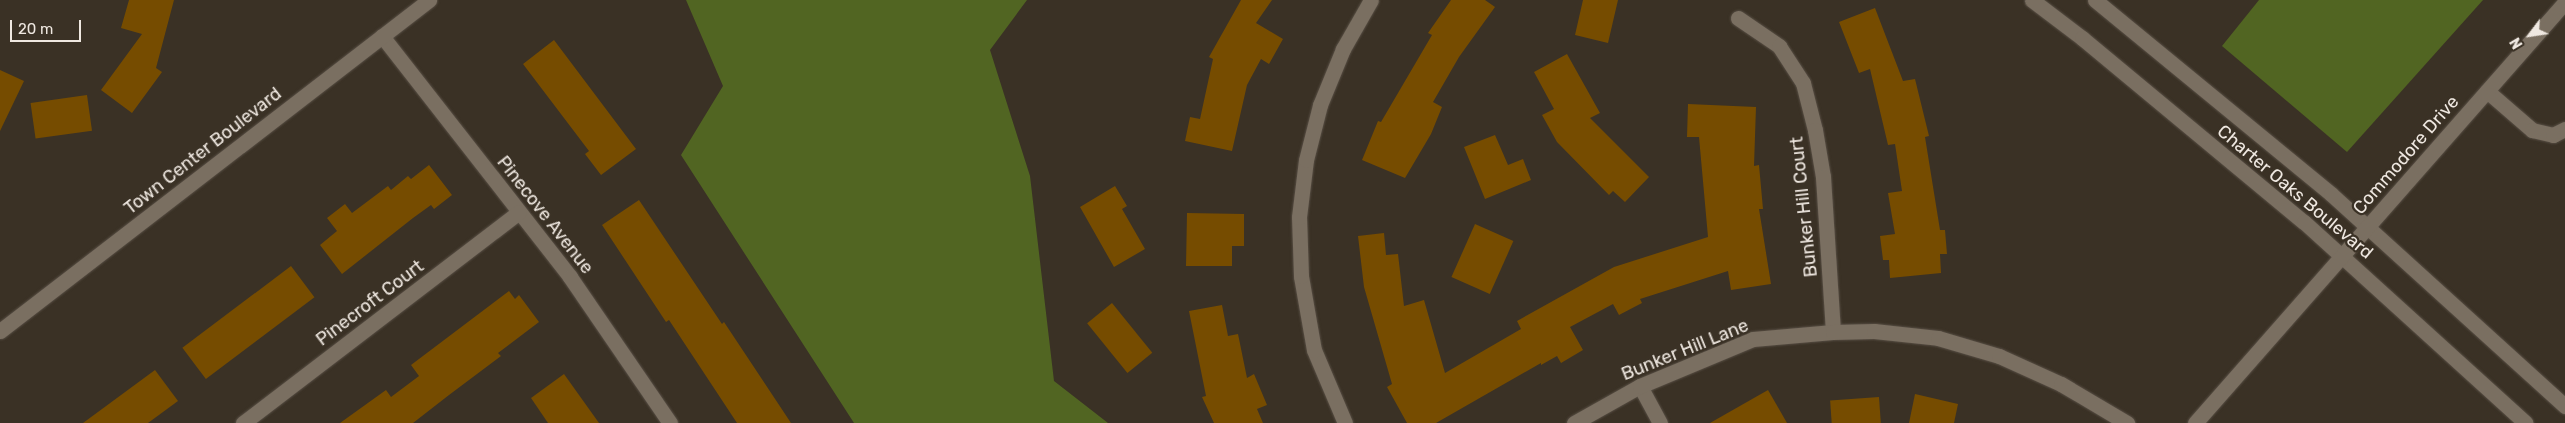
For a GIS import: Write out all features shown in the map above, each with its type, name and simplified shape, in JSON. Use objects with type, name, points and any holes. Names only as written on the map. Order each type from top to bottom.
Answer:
[{"type":"street","name":"Town Center Boulevard","points":[[0,331],[429,0]]},
{"type":"street","points":[[1345,423],[1314,350],[1301,276],[1299,217],[1306,160],[1320,104],[1342,49],[1371,0]]},
{"type":"street","name":"Charter Oaks Boulevard","points":[[2032,0],[2082,38],[2342,256],[2526,423]]},
{"type":"street","name":"Charter Oaks Boulevard","points":[[2096,0],[2368,227],[2565,406]]},
{"type":"street","name":"Commodore Drive","points":[[2195,423],[2565,2]]},
{"type":"street","name":"Bunker Hill Court","points":[[1738,18],[1779,46],[1803,83],[1816,130],[1823,177],[1833,332]]},
{"type":"street","name":"Pinecove Avenue","points":[[382,36],[570,277],[670,423]]},
{"type":"street","points":[[2487,91],[2532,130],[2553,135],[2565,129]]},
{"type":"street","name":"Pinecroft Court","points":[[243,423],[519,212]]},
{"type":"street","name":"Bunker Hill Lane","points":[[1574,423],[1640,386],[1754,339],[1833,332],[1874,331],[1938,338],[1999,356],[2061,384],[2127,423]]},
{"type":"street","points":[[1640,386],[1660,423]]},
{"type":"green space","points":[[686,0],[1027,0],[990,50],[1030,176],[1054,381],[1108,423],[854,423],[681,155],[723,86]]},
{"type":"green space","points":[[2259,0],[2483,0],[2347,152],[2222,46]]},
{"type":"building","points":[[129,0],[174,0],[156,68],[162,72],[132,113],[101,90],[142,34],[121,28]]},
{"type":"building","points":[[1241,0],[1272,0],[1256,23],[1283,39],[1269,64],[1261,59],[1247,85],[1232,151],[1185,141],[1190,117],[1200,119],[1213,59],[1209,57]]},
{"type":"building","points":[[1451,0],[1485,0],[1495,7],[1459,57],[1433,102],[1442,107],[1431,134],[1405,178],[1362,160],[1378,121],[1381,122],[1432,35],[1428,33]]},
{"type":"building","points":[[1583,0],[1618,0],[1608,43],[1575,35]]},
{"type":"building","points":[[1875,8],[1903,81],[1915,79],[1929,136],[1925,137],[1940,230],[1945,230],[1947,254],[1940,254],[1941,273],[1890,278],[1889,260],[1883,260],[1880,236],[1895,234],[1888,193],[1902,191],[1895,144],[1888,145],[1870,69],[1859,73],[1839,22]]},
{"type":"building","points":[[554,40],[636,149],[601,175],[585,154],[589,151],[523,64]]},
{"type":"building","points":[[1567,54],[1600,113],[1590,118],[1649,177],[1625,202],[1613,191],[1609,195],[1557,142],[1542,115],[1554,109],[1534,72]]},
{"type":"building","points":[[0,70],[24,81],[0,131]]},
{"type":"building","points":[[87,95],[92,131],[36,139],[31,103]]},
{"type":"building","points":[[1688,104],[1756,107],[1754,166],[1759,165],[1763,209],[1759,209],[1771,284],[1731,290],[1728,271],[1640,299],[1642,303],[1619,315],[1613,304],[1570,327],[1583,350],[1561,363],[1557,356],[1541,365],[1541,363],[1436,423],[1407,423],[1387,387],[1392,384],[1364,287],[1358,236],[1384,233],[1386,255],[1398,254],[1404,306],[1424,300],[1445,373],[1521,329],[1517,321],[1614,267],[1708,237],[1699,137],[1687,137]]},
{"type":"building","points":[[1495,135],[1508,165],[1523,159],[1531,180],[1485,199],[1464,147]]},
{"type":"building","points":[[429,165],[452,195],[434,209],[431,205],[342,274],[320,245],[337,231],[327,218],[345,204],[352,213],[388,186],[391,190],[408,176],[411,179]]},
{"type":"building","points":[[1115,186],[1127,206],[1122,209],[1145,249],[1114,267],[1080,207]]},
{"type":"building","points":[[639,200],[722,324],[724,322],[791,423],[737,423],[669,320],[666,322],[602,225]]},
{"type":"building","points":[[1187,213],[1244,214],[1244,246],[1232,246],[1232,266],[1186,266]]},
{"type":"building","points":[[1475,224],[1513,241],[1490,294],[1451,277]]},
{"type":"building","points":[[291,266],[314,297],[206,379],[182,348]]},
{"type":"building","points":[[509,291],[515,299],[519,295],[539,322],[498,353],[501,356],[413,423],[340,423],[386,390],[391,397],[419,376],[411,365]]},
{"type":"building","points":[[1112,303],[1152,353],[1127,373],[1087,323]]},
{"type":"building","points":[[1222,305],[1228,336],[1238,334],[1247,378],[1254,374],[1267,405],[1257,409],[1263,423],[1214,423],[1202,397],[1206,396],[1189,311]]},
{"type":"building","points":[[155,370],[178,401],[148,423],[83,423]]},
{"type":"building","points":[[564,374],[599,423],[548,423],[531,398]]},
{"type":"building","points":[[1768,390],[1787,423],[1710,423]]},
{"type":"building","points":[[1915,394],[1958,404],[1954,423],[1909,423]]},
{"type":"building","points":[[1879,397],[1881,423],[1832,423],[1830,400]]}]
